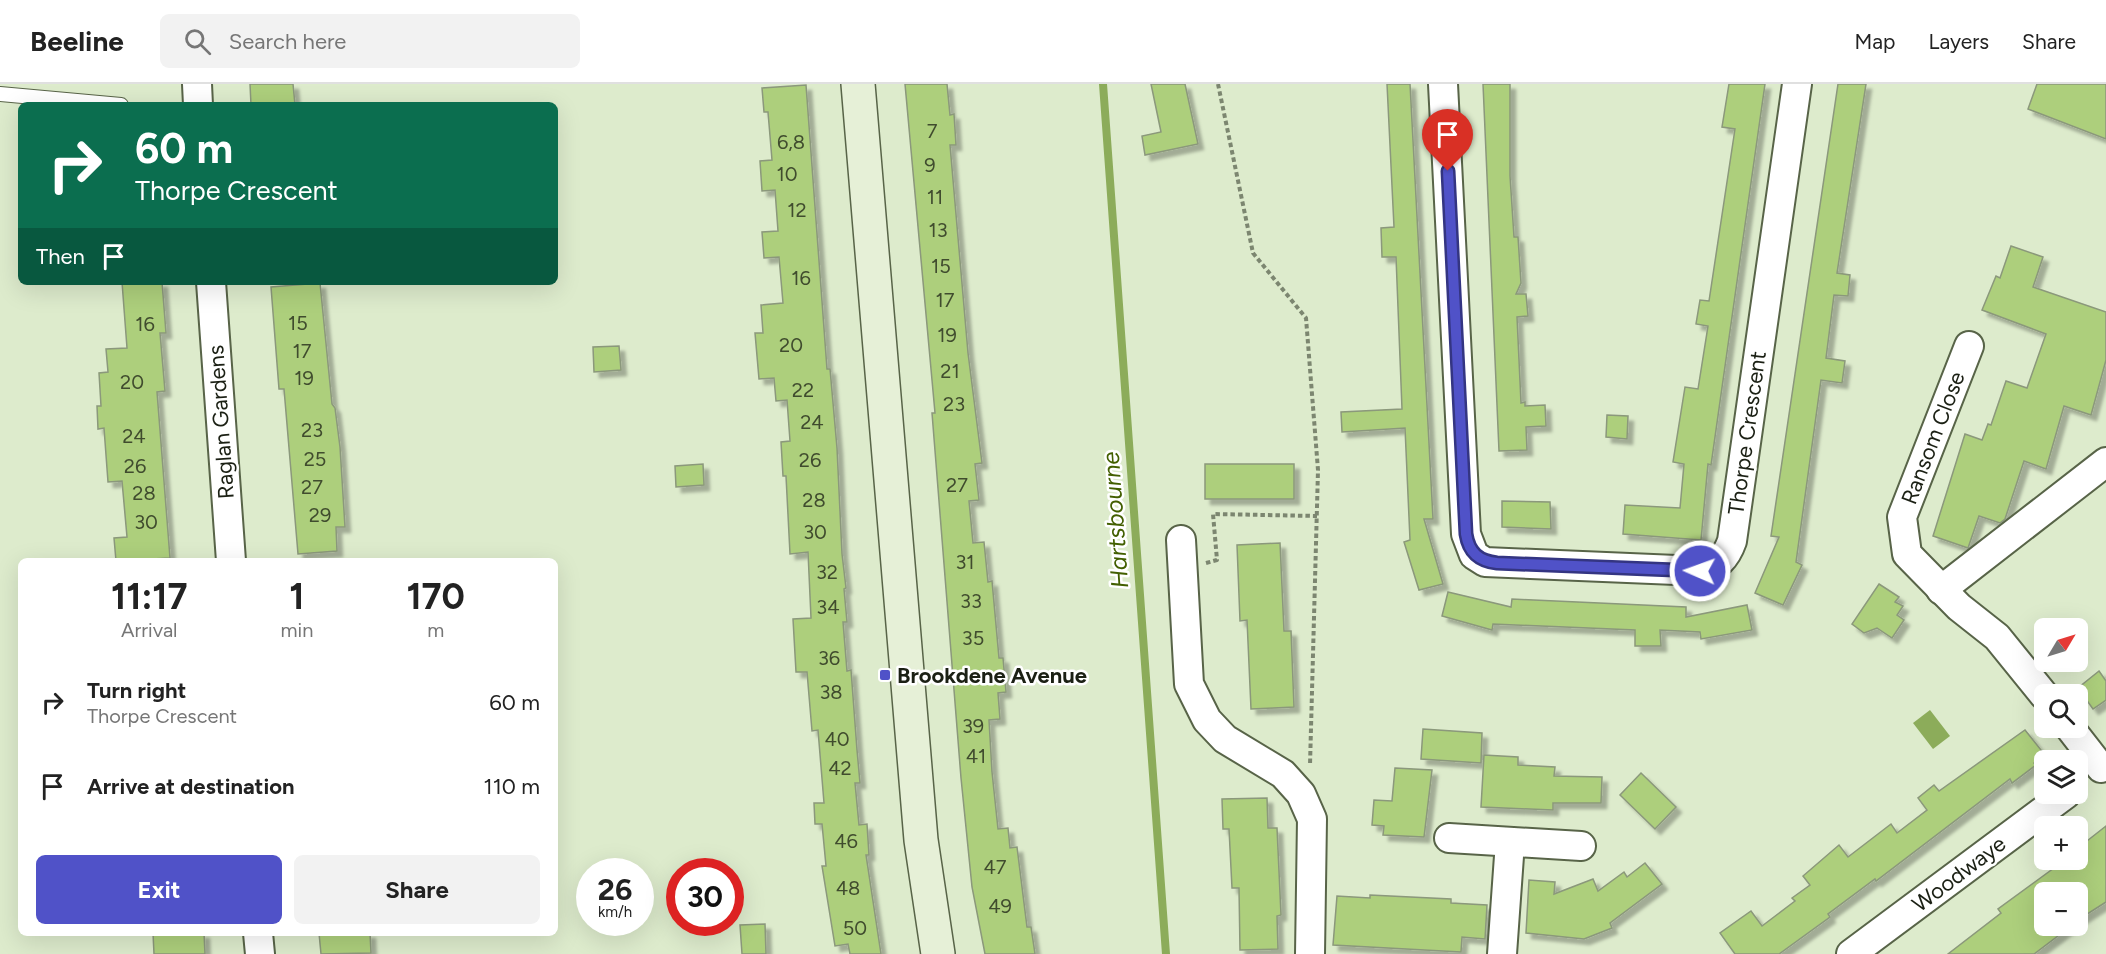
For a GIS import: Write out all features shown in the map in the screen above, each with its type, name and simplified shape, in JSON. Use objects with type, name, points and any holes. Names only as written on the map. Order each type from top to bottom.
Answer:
[{"type":"main road","points":[[858,84],[921,840],[938,954]]},
{"type":"street","points":[[196,84],[198,102]]},
{"type":"street","name":"Thorpe Crescent","points":[[1443,84],[1466,534],[1471,549],[1485,562],[1700,571],[1716,565],[1723,559],[1732,542],[1797,84]]},
{"type":"street","name":"Raglan Gardens","points":[[211,285],[231,558]]},
{"type":"street","name":"Ransom Close","points":[[1969,346],[1902,517],[1908,554],[1941,590],[1997,637],[2035,684]]},
{"type":"street","points":[[1941,590],[2106,462]]},
{"type":"street","points":[[1181,540],[1189,684],[1197,704],[1207,720],[1225,739],[1283,774],[1301,794],[1312,819],[1310,954]]},
{"type":"street","points":[[2079,738],[2103,766],[2088,777]]},
{"type":"street","name":"Woodwaye","points":[[1851,954],[2054,804]]},
{"type":"street","points":[[1449,838],[1581,846]]},
{"type":"street","points":[[1502,954],[1510,842]]},
{"type":"street","points":[[258,936],[260,954]]},
{"type":"lane","points":[[0,94],[88,102]]},
{"type":"path","points":[[1218,84],[1252,253],[1306,318],[1318,470],[1310,767]]},
{"type":"path","points":[[1183,574],[1217,560],[1213,514],[1317,516]]},
{"type":"shaded area","points":[[1930,710],[1950,736],[1933,749],[1913,723]]},
{"type":"building","points":[[250,84],[293,84],[295,102],[251,102]]},
{"type":"building","points":[[905,84],[947,84],[950,115],[954,114],[956,145],[950,145],[968,353],[982,463],[975,464],[979,500],[969,501],[973,543],[984,542],[988,582],[992,581],[999,658],[1003,658],[1006,692],[998,693],[1000,719],[989,720],[992,772],[998,829],[1008,828],[1010,848],[1017,847],[1027,927],[1031,927],[1035,954],[985,954],[972,887],[932,413],[935,413]]},
{"type":"building","points":[[1151,84],[1185,84],[1198,144],[1145,155],[1142,136],[1161,132]]},
{"type":"building","points":[[1387,84],[1410,84],[1433,519],[1424,519],[1443,584],[1419,590],[1404,542],[1410,540],[1405,428],[1342,432],[1341,412],[1402,409],[1396,257],[1382,257],[1381,228],[1394,227]]},
{"type":"building","points":[[1483,84],[1510,84],[1510,176],[1514,237],[1518,237],[1521,283],[1516,294],[1526,294],[1528,316],[1517,317],[1521,403],[1525,402],[1525,406],[1545,405],[1546,426],[1526,427],[1527,450],[1499,451]]},
{"type":"building","points":[[1729,84],[1765,84],[1711,465],[1708,464],[1701,540],[1623,534],[1625,505],[1680,508],[1684,464],[1673,462],[1685,387],[1698,389],[1708,326],[1696,324],[1700,300],[1709,301],[1735,129],[1722,127]]},
{"type":"building","points":[[1838,84],[1866,84],[1837,273],[1850,275],[1848,296],[1834,295],[1826,358],[1845,361],[1842,383],[1821,380],[1796,562],[1802,565],[1783,605],[1755,593],[1779,537],[1771,536]]},
{"type":"building","points":[[2037,84],[2106,84],[2106,139],[2028,109]]},
{"type":"building","points":[[806,85],[827,369],[830,369],[837,448],[842,554],[846,588],[844,589],[847,622],[843,622],[847,671],[851,670],[860,783],[855,783],[859,825],[867,824],[869,855],[866,855],[881,954],[850,954],[848,944],[835,946],[822,866],[826,866],[822,824],[815,824],[814,803],[824,803],[818,730],[812,731],[807,672],[796,672],[793,619],[811,618],[808,552],[790,554],[786,476],[783,476],[781,442],[790,441],[787,400],[776,401],[774,378],[759,379],[755,333],[763,333],[761,305],[783,303],[779,257],[764,258],[762,232],[778,231],[775,190],[762,191],[760,161],[772,160],[768,112],[764,112],[762,88]]},
{"type":"building","points":[[2011,246],[2043,257],[2033,287],[2106,312],[2106,360],[2091,415],[2064,406],[2046,469],[2024,461],[2005,519],[2000,523],[1979,516],[1968,548],[1933,536],[1965,434],[1982,440],[1988,424],[1991,425],[2006,381],[2027,388],[2046,334],[1982,310],[1996,276],[2000,278]]},
{"type":"building","points":[[122,285],[162,285],[166,333],[160,333],[165,391],[157,392],[170,558],[116,558],[114,538],[127,537],[122,481],[108,482],[104,428],[98,429],[97,406],[101,406],[99,373],[108,372],[106,349],[127,348]]},
{"type":"building","points":[[320,285],[332,404],[335,408],[340,447],[345,527],[336,527],[337,551],[298,554],[284,389],[279,389],[271,287]]},
{"type":"building","points":[[619,346],[621,370],[594,372],[593,347]]},
{"type":"building","points":[[1607,415],[1628,416],[1627,439],[1606,437]]},
{"type":"building","points":[[703,464],[704,485],[676,487],[675,466]]},
{"type":"building","points":[[1205,464],[1294,464],[1294,499],[1205,499]]},
{"type":"building","points":[[1502,501],[1550,502],[1551,529],[1502,527]]},
{"type":"building","points":[[1280,543],[1284,631],[1291,631],[1294,707],[1251,709],[1247,620],[1240,621],[1237,545]]},
{"type":"building","points":[[1879,584],[1899,597],[1895,602],[1903,606],[1897,615],[1904,620],[1892,638],[1877,628],[1864,633],[1852,624]]},
{"type":"building","points":[[1448,592],[1511,607],[1512,599],[1686,607],[1686,617],[1747,605],[1752,630],[1701,639],[1700,632],[1660,630],[1661,646],[1635,646],[1635,630],[1493,624],[1492,630],[1442,616]]},
{"type":"building","points":[[2099,671],[2106,681],[2106,700],[2093,709],[2088,702],[2088,684],[2083,684]]},
{"type":"building","points":[[1423,729],[1482,733],[1481,763],[1421,759]]},
{"type":"building","points":[[2025,730],[2041,750],[2034,750],[2034,766],[2012,783],[2010,779],[1876,881],[1875,879],[1828,914],[1830,917],[1779,954],[1735,954],[1720,933],[1751,911],[1762,926],[1795,901],[1792,898],[1810,885],[1803,876],[1839,845],[1848,857],[1891,824],[1897,833],[1927,810],[1918,798],[1934,785],[1939,791]]},
{"type":"building","points":[[1484,755],[1518,757],[1518,765],[1555,767],[1554,776],[1602,777],[1601,803],[1553,803],[1553,810],[1481,807]]},
{"type":"building","points":[[1395,768],[1432,770],[1424,837],[1383,835],[1384,826],[1372,825],[1374,800],[1392,801]]},
{"type":"building","points":[[1641,773],[1676,807],[1655,829],[1620,795]]},
{"type":"building","points":[[1267,798],[1268,828],[1277,828],[1281,915],[1277,916],[1278,949],[1240,950],[1239,888],[1232,888],[1229,829],[1223,829],[1222,799]]},
{"type":"building","points":[[2106,826],[2106,902],[2088,914],[2088,882],[2035,882],[2051,870],[2088,870],[2088,840]]},
{"type":"building","points":[[1645,863],[1662,884],[1610,923],[1612,928],[1584,939],[1526,933],[1529,880],[1555,882],[1554,894],[1593,879],[1598,891],[1624,872],[1627,877]]},
{"type":"building","points":[[2034,883],[2034,936],[2058,936],[2034,954],[1948,954],[2001,913],[1998,909]]},
{"type":"building","points":[[1370,895],[1451,899],[1451,903],[1487,905],[1485,939],[1462,937],[1461,952],[1333,945],[1337,896],[1370,898]]},
{"type":"building","points":[[765,924],[766,954],[742,954],[741,936],[744,936],[744,925]]},
{"type":"building","points":[[153,936],[204,936],[205,954],[154,954]]},
{"type":"building","points":[[319,936],[370,936],[371,953],[321,954]]},
{"type":"waterway","name":"Hartsbourne","points":[[1103,84],[1166,954]]},
{"type":"place","name":"Brookdene Avenue","points":[[885,675]]},
{"type":"route","points":[[1448,171],[1466,534],[1467,542],[1474,555],[1485,562],[1497,563],[1700,571]]}]
